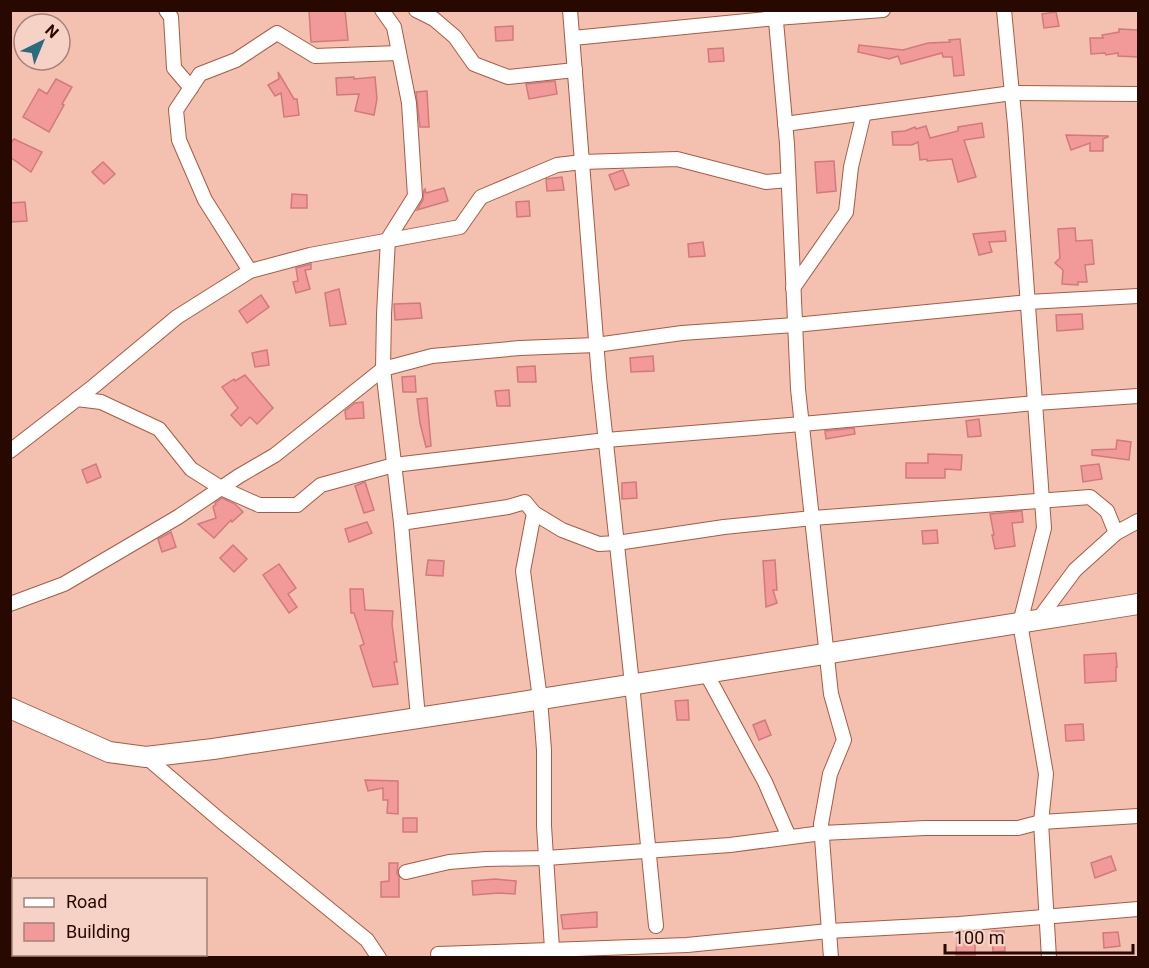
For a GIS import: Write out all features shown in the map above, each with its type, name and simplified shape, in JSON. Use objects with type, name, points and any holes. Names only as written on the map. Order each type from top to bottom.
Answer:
[{"type":"street","points":[[166,10],[171,17],[174,68],[191,88]]},
{"type":"street","points":[[382,10],[394,27],[409,104],[415,196],[388,239],[383,369],[401,523],[418,718]]},
{"type":"street","points":[[417,10],[434,15],[455,37],[474,64],[508,76],[575,70]]},
{"type":"street","points":[[570,10],[597,345],[656,926]]},
{"type":"street","points":[[573,38],[775,14],[883,10]]},
{"type":"street","points":[[1004,10],[1044,528],[1029,622],[1046,774],[1041,822],[1049,957]]},
{"type":"street","points":[[775,14],[785,124],[798,389],[831,694],[844,740],[830,774],[821,824],[831,957]]},
{"type":"street","points":[[250,271],[205,200],[179,140],[176,110],[200,74],[236,60],[277,33],[315,56],[399,53]]},
{"type":"street","points":[[785,124],[1012,93],[1138,94]]},
{"type":"street","points":[[793,288],[846,212],[851,167],[864,113]]},
{"type":"street","points":[[10,451],[177,317],[250,271],[310,255],[460,227],[482,197],[557,165],[677,159],[766,182],[788,180]]},
{"type":"street","points":[[10,604],[64,584],[178,517],[275,455],[383,369],[432,356],[520,348],[597,345],[682,333],[795,325],[1028,302],[1138,296]]},
{"type":"street","points":[[77,399],[101,402],[159,429],[191,469],[221,488],[259,505],[297,505],[321,485],[394,465],[606,440],[1138,396]]},
{"type":"street","points":[[401,523],[508,507],[525,502],[534,513],[562,530],[599,544],[813,518],[1090,497],[1107,511],[1116,533]]},
{"type":"street","points":[[534,513],[523,571],[540,699],[544,750],[544,826],[552,949]]},
{"type":"street","points":[[1029,622],[1075,570],[1116,533],[1138,520]]},
{"type":"street","points":[[10,708],[110,752],[146,757],[418,718],[1138,604]]},
{"type":"street","points":[[706,673],[765,782],[789,837]]},
{"type":"street","points":[[146,757],[367,940],[379,957]]},
{"type":"street","points":[[406,872],[449,862],[546,858],[730,845],[822,833],[925,828],[1018,828],[1041,822],[1138,816]]},
{"type":"street","points":[[438,954],[552,949],[613,952],[829,931],[959,924],[1138,909]]},
{"type":"building","points":[[309,10],[345,10],[348,40],[311,42]]},
{"type":"building","points":[[1056,12],[1059,26],[1044,28],[1042,14]]},
{"type":"building","points":[[513,26],[513,40],[496,41],[495,27]]},
{"type":"building","points":[[1119,29],[1138,30],[1138,57],[1118,56],[1118,53],[1091,54],[1090,38],[1103,38],[1102,35],[1119,32]]},
{"type":"building","points":[[960,39],[964,75],[954,76],[952,57],[943,57],[942,53],[901,64],[898,56],[889,59],[858,52],[859,45],[903,50],[928,43]]},
{"type":"building","points":[[723,48],[724,61],[709,62],[708,49]]},
{"type":"building","points":[[278,72],[294,99],[297,99],[299,115],[284,117],[281,93],[275,96],[268,85],[279,79]]},
{"type":"building","points":[[354,77],[354,79],[375,77],[377,99],[374,115],[355,111],[359,94],[337,95],[336,78]]},
{"type":"building","points":[[56,79],[72,87],[49,132],[23,117],[39,89],[47,94]]},
{"type":"building","points":[[555,81],[557,94],[529,99],[526,84]]},
{"type":"building","points":[[427,91],[429,127],[420,127],[416,92]]},
{"type":"building","points":[[982,123],[984,137],[964,140],[976,177],[958,182],[952,159],[920,160],[918,142],[912,145],[893,145],[892,132],[926,126],[930,138],[958,131],[958,127]]},
{"type":"building","points":[[1066,135],[1108,137],[1103,139],[1103,151],[1090,151],[1090,143],[1071,150]]},
{"type":"building","points":[[14,139],[42,152],[31,172],[10,157],[10,144]]},
{"type":"building","points":[[834,161],[836,191],[817,193],[815,162]]},
{"type":"building","points":[[103,162],[115,174],[104,184],[92,172]]},
{"type":"building","points":[[623,170],[629,185],[615,190],[609,175]]},
{"type":"building","points":[[562,177],[564,190],[547,191],[546,179]]},
{"type":"building","points":[[444,188],[448,201],[417,210],[423,200],[425,189],[426,193]]},
{"type":"building","points":[[292,194],[307,195],[307,208],[291,208]]},
{"type":"building","points":[[529,201],[530,216],[517,217],[516,202]]},
{"type":"building","points":[[25,202],[27,221],[10,222],[10,203]]},
{"type":"building","points":[[1075,228],[1076,241],[1092,240],[1094,264],[1085,265],[1087,282],[1078,282],[1078,285],[1062,284],[1063,270],[1055,263],[1060,258],[1058,229]]},
{"type":"building","points":[[1005,231],[1006,241],[989,242],[992,252],[979,255],[973,234]]},
{"type":"building","points":[[703,242],[705,256],[689,257],[688,244]]},
{"type":"building","points":[[311,264],[311,269],[305,270],[310,289],[296,293],[293,282],[298,281],[296,268]]},
{"type":"building","points":[[339,289],[346,324],[330,326],[325,293]]},
{"type":"building","points":[[261,295],[269,307],[247,323],[239,311]]},
{"type":"building","points":[[420,303],[422,318],[395,320],[394,304]]},
{"type":"building","points":[[1082,314],[1083,329],[1057,331],[1056,315]]},
{"type":"building","points":[[267,350],[269,365],[255,367],[252,353]]},
{"type":"building","points":[[653,356],[654,371],[631,372],[630,358]]},
{"type":"building","points":[[535,366],[536,382],[518,382],[517,367]]},
{"type":"building","points":[[245,375],[273,408],[257,424],[250,417],[241,426],[231,415],[238,408],[222,387]]},
{"type":"building","points":[[415,376],[416,392],[403,392],[402,377]]},
{"type":"building","points":[[509,390],[510,406],[497,406],[495,391]]},
{"type":"building","points":[[427,398],[431,446],[426,447],[417,399]]},
{"type":"building","points":[[363,402],[364,418],[346,419],[345,411],[355,403]]},
{"type":"building","points":[[979,419],[981,436],[968,437],[966,421]]},
{"type":"building","points":[[854,428],[855,434],[826,439],[825,431]]},
{"type":"building","points":[[1117,440],[1131,442],[1129,460],[1092,455],[1092,450],[1116,449]]},
{"type":"building","points":[[928,454],[962,455],[961,470],[945,469],[945,478],[906,478],[906,463],[928,463]]},
{"type":"building","points":[[96,464],[101,477],[87,483],[82,470]]},
{"type":"building","points":[[1099,464],[1102,479],[1083,482],[1081,466]]},
{"type":"building","points":[[365,482],[374,510],[364,513],[355,486]]},
{"type":"building","points":[[636,482],[637,498],[622,499],[622,483]]},
{"type":"building","points":[[222,498],[235,504],[243,512],[232,522],[231,520],[214,538],[198,524],[216,518],[213,507]]},
{"type":"building","points":[[1022,511],[1023,522],[1012,523],[1015,546],[995,549],[990,514]]},
{"type":"building","points":[[367,522],[372,533],[349,542],[345,529]]},
{"type":"building","points":[[937,530],[938,543],[923,544],[922,531]]},
{"type":"building","points":[[171,532],[176,547],[162,552],[158,539]]},
{"type":"building","points":[[233,545],[247,559],[234,572],[220,558]]},
{"type":"building","points":[[428,560],[444,561],[443,576],[426,575]]},
{"type":"building","points":[[775,560],[777,590],[773,590],[777,603],[766,607],[763,561]]},
{"type":"building","points":[[279,564],[296,588],[288,594],[297,607],[289,613],[263,575]]},
{"type":"building","points":[[350,589],[363,589],[365,610],[393,611],[392,624],[397,662],[394,662],[398,684],[373,687],[360,646],[364,644],[354,613],[351,613]]},
{"type":"building","points":[[1116,653],[1116,681],[1085,683],[1084,655]]},
{"type":"building","points":[[688,700],[689,720],[677,720],[675,701]]},
{"type":"building","points":[[765,720],[771,735],[759,740],[753,725]]},
{"type":"building","points":[[1083,724],[1084,740],[1066,741],[1065,725]]},
{"type":"building","points":[[365,780],[398,781],[398,814],[387,813],[388,800],[383,800],[383,788],[368,791]]},
{"type":"building","points":[[403,818],[417,818],[417,832],[403,832]]},
{"type":"building","points":[[1111,856],[1116,870],[1095,878],[1091,863]]},
{"type":"building","points":[[389,863],[398,863],[399,897],[381,897],[381,882],[389,881]]},
{"type":"building","points":[[495,879],[516,881],[515,894],[473,895],[472,881]]},
{"type":"building","points":[[597,912],[597,927],[563,929],[561,915]]},
{"type":"building","points":[[992,931],[1004,931],[1005,951],[993,952]]},
{"type":"building","points":[[1118,932],[1120,946],[1104,948],[1103,933]]},
{"type":"building","points":[[957,937],[975,937],[975,955],[956,955]]}]
